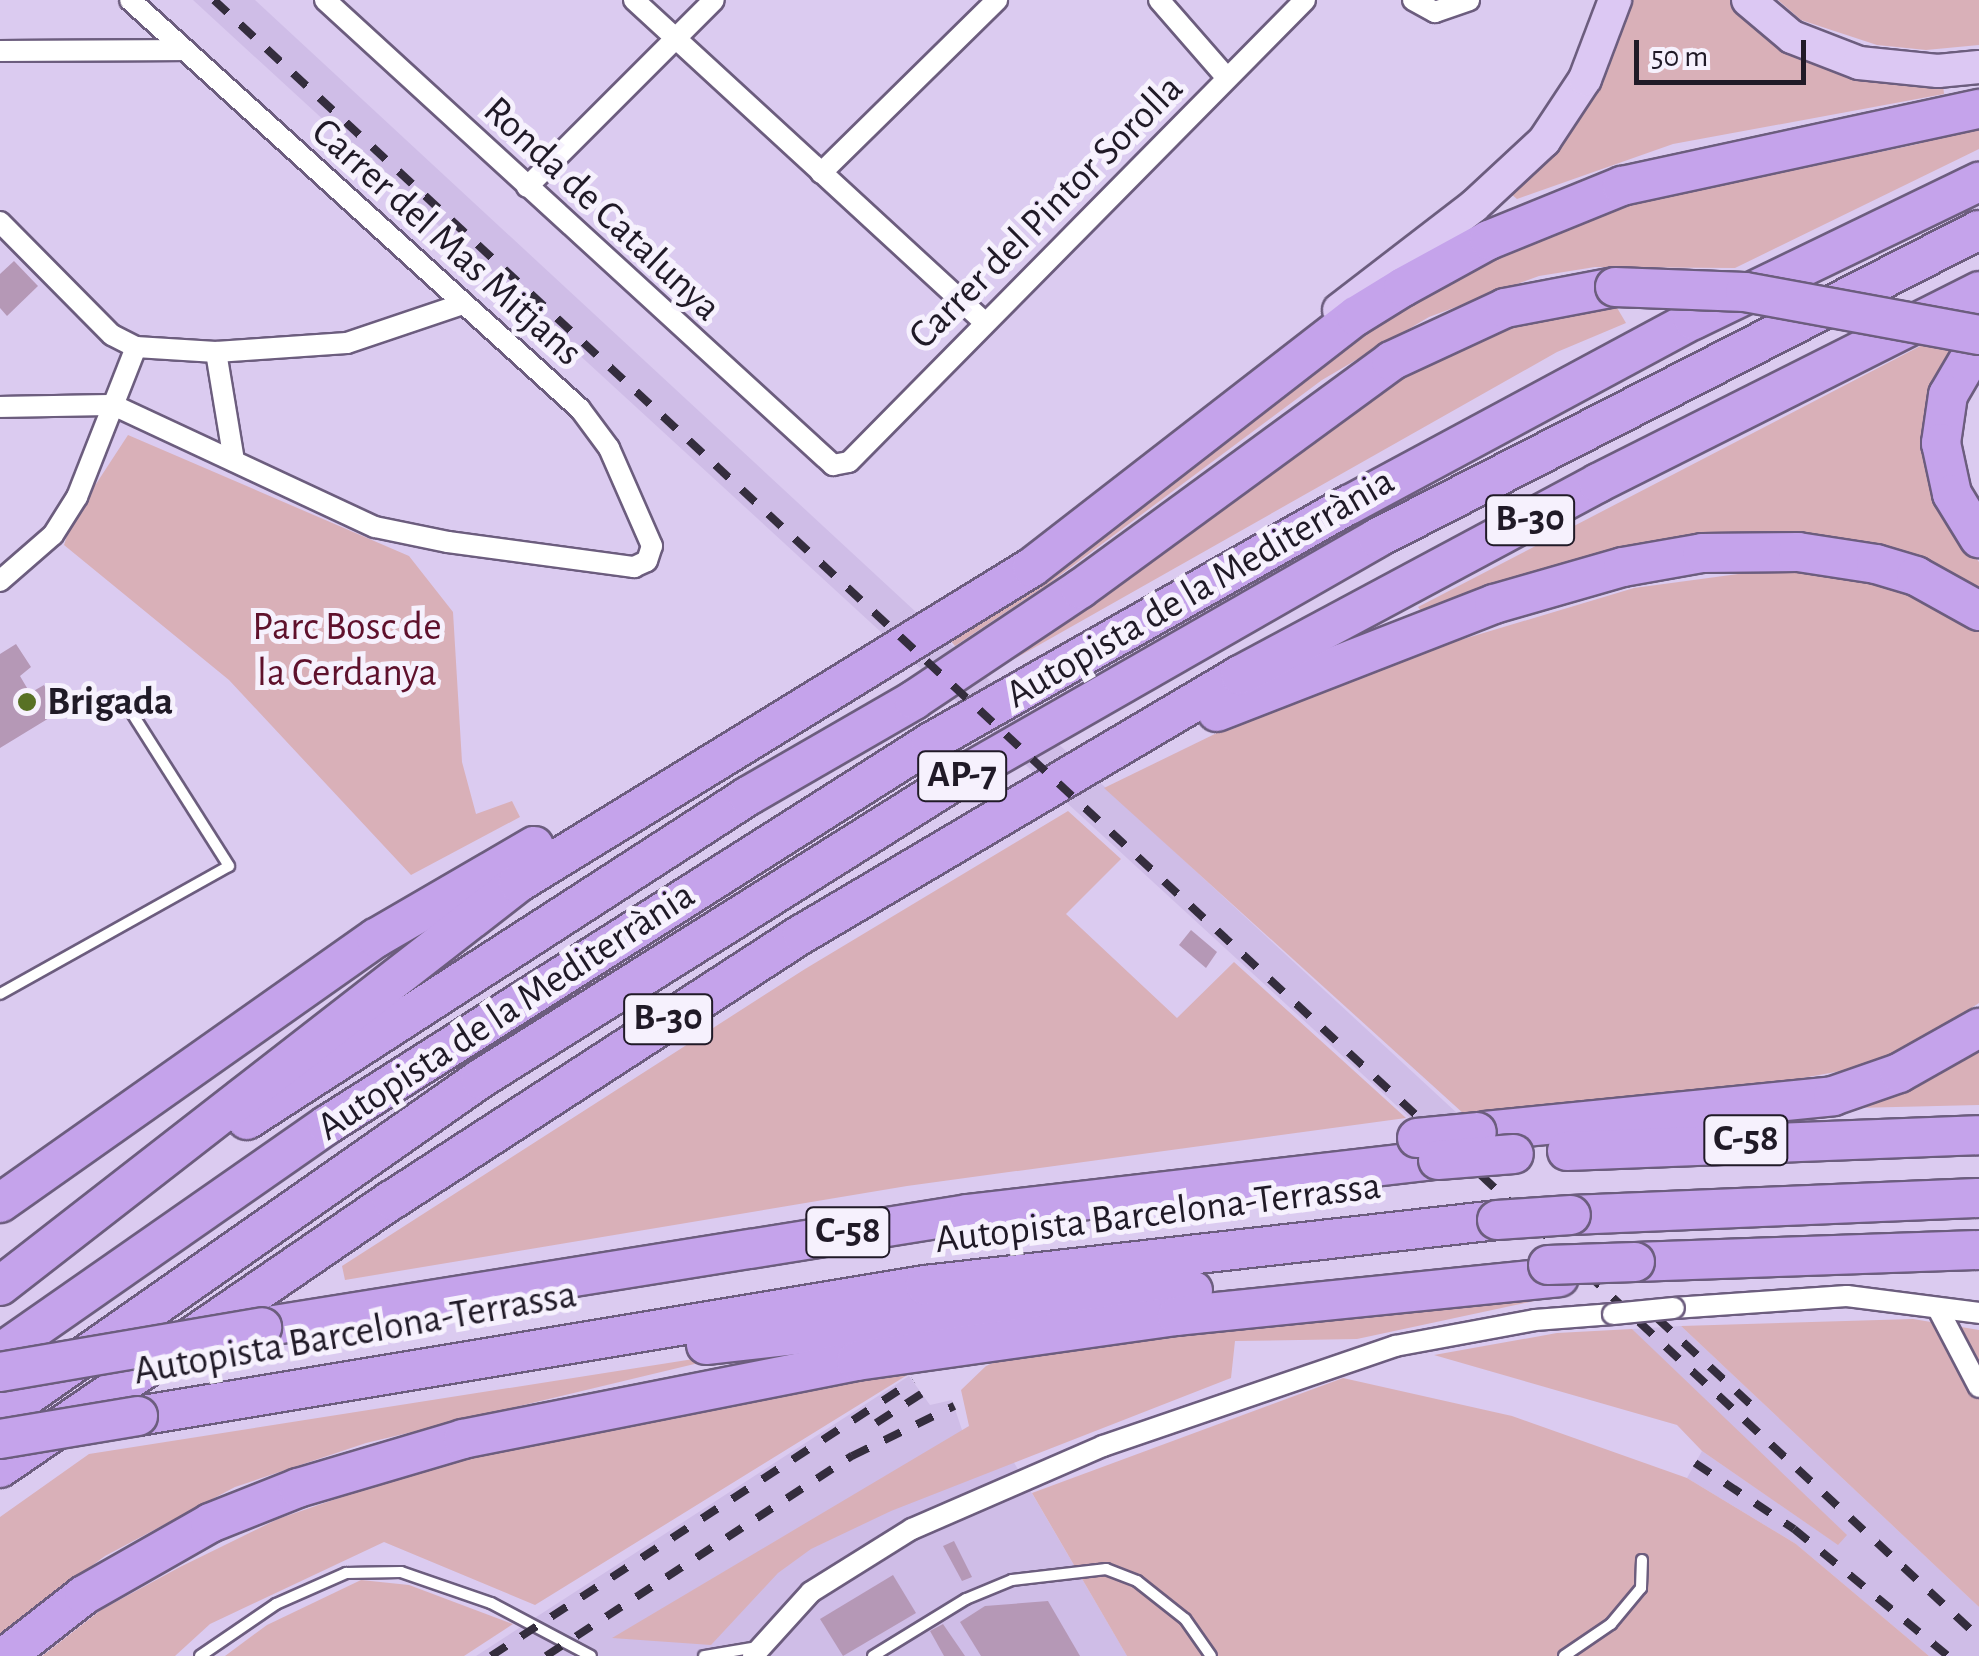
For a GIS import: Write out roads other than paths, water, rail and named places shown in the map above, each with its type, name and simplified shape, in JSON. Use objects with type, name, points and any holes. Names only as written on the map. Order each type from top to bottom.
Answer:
[{"type":"highway","points":[[0,1288],[518,883],[1032,568],[1356,316],[1535,219],[1668,173],[1979,109]]},
{"type":"highway","name":"Autopista de la Mediterrània","points":[[0,1354],[327,1125],[931,742],[1624,357],[1979,182]]},
{"type":"highway","name":"Autopista de la Mediterrània","points":[[0,1415],[480,1078],[952,782],[1376,538],[1979,230]]},
{"type":"highway","points":[[0,1288],[412,1010],[1080,589],[1391,361],[1505,308],[1615,287],[1745,292],[1979,339],[1948,395],[1943,463],[1952,494],[1979,538]]},
{"type":"highway","name":"B-30","points":[[0,1486],[259,1310],[719,986],[1090,764],[1598,483],[1979,292]]},
{"type":"highway","points":[[1090,764],[1407,634],[1564,582],[1660,560],[1750,550],[1835,556],[1916,576],[1979,610]]},
{"type":"highway","points":[[0,1203],[376,938],[861,674]]},
{"type":"highway","points":[[1499,1143],[1833,1096],[1913,1066],[1979,1028]]},
{"type":"highway","name":"Autopista Barcelona-Terrassa","points":[[0,1372],[259,1310],[636,1264],[1427,1149],[1499,1143],[1979,1135]]},
{"type":"highway","name":"Autopista Barcelona-Terrassa","points":[[0,1438],[925,1286],[1497,1220],[1979,1198]]},
{"type":"highway","points":[[213,1404],[340,1398],[1030,1304],[1732,1259],[1979,1250]]},
{"type":"highway","points":[[6,1656],[84,1595],[210,1524],[298,1488],[462,1439],[856,1361],[1178,1316],[1554,1271]]},
{"type":"highway","points":[[0,1468],[259,1310]]},
{"type":"main road","points":[[1168,464],[1208,414],[1515,172],[1566,111],[1615,0]]},
{"type":"main road","points":[[1748,0],[1792,38],[1841,57],[1898,69],[1979,67]]},
{"type":"main road","points":[[1943,463],[1979,520]]},
{"type":"street","name":"Carrer del Mas Mitjans","points":[[130,0],[580,409],[609,448],[652,546],[647,561],[634,568],[375,527],[234,461]]},
{"type":"street","name":"Ronda de Catalunya","points":[[325,0],[833,465]]},
{"type":"street","points":[[634,0],[985,323]]},
{"type":"street","points":[[527,187],[714,0]]},
{"type":"street","points":[[821,173],[996,0]]},
{"type":"street","points":[[1158,0],[1227,78]]},
{"type":"street","name":"Carrer del Pintor Sorolla","points":[[833,465],[848,462],[1305,0]]},
{"type":"street","points":[[1413,0],[1435,12],[1469,0]]},
{"type":"street","points":[[0,51],[184,50]]},
{"type":"street","points":[[0,222],[112,335],[136,347],[216,352],[347,342],[462,304]]},
{"type":"street","points":[[0,581],[53,535],[85,480],[136,347]]},
{"type":"street","points":[[216,352],[234,461]]},
{"type":"street","points":[[0,406],[113,405],[234,461]]},
{"type":"street","points":[[757,1651],[810,1592],[912,1529],[1103,1446],[1394,1346],[1535,1320],[1848,1296],[1979,1313]]},
{"type":"street","points":[[1938,1309],[1979,1387]]},
{"type":"lane","points":[[0,994],[229,866],[130,710]]},
{"type":"lane","points":[[1564,1656],[1611,1624],[1641,1588],[1642,1560]]},
{"type":"lane","points":[[873,1656],[966,1599],[1012,1580],[1106,1569],[1138,1581],[1185,1619],[1211,1656]]},
{"type":"lane","points":[[200,1656],[276,1604],[346,1573],[401,1572],[491,1603],[590,1656]]},
{"type":"lane","points":[[704,1656],[757,1651]]},
{"type":"railway","points":[[214,0],[1979,1637]]},
{"type":"railway","points":[[1657,1318],[1760,1413]]},
{"type":"railway","points":[[491,1656],[913,1381]]},
{"type":"railway","points":[[876,1423],[921,1394]]},
{"type":"railway","points":[[546,1656],[852,1456],[954,1406]]},
{"type":"railway","points":[[1695,1463],[1794,1529],[1948,1656]]},
{"type":"place","name":"Brigada","points":[[27,702]]},
{"type":"park label","name":"Parc Bosc de la Cerdanya","points":[[347,650]]}]
